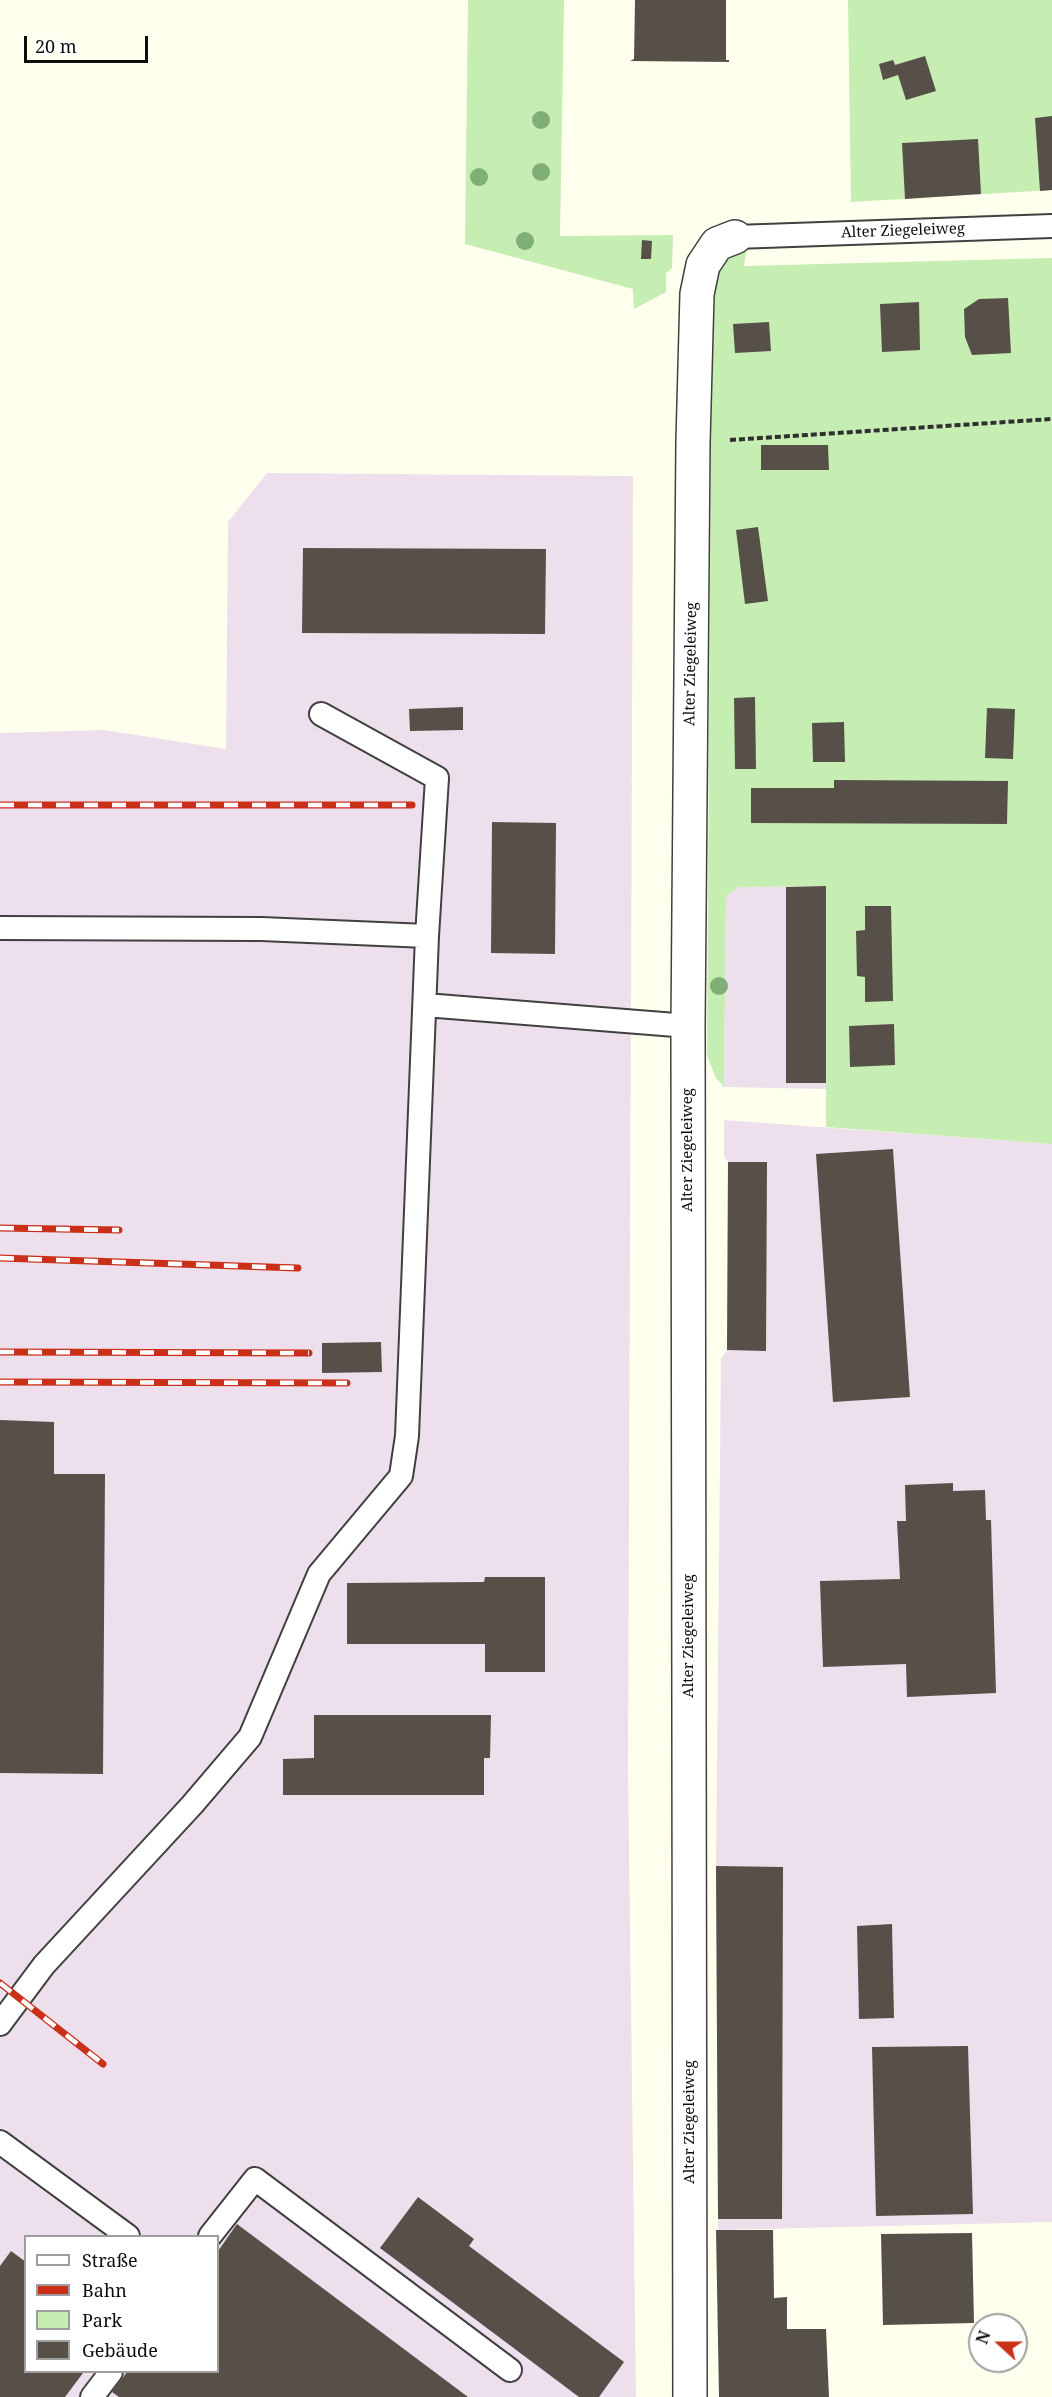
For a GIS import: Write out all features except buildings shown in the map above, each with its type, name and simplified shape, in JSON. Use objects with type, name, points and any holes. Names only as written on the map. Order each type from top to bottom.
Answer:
[{"type":"street","name":"Alter Ziegeleiweg","points":[[690,2397],[687,1026],[693,442],[699,284],[703,265],[717,244],[735,237]]},
{"type":"lane","name":"Alter Ziegeleiweg","points":[[735,237],[1052,226]]},
{"type":"lane","points":[[0,2024],[44,1965],[192,1805],[250,1737],[319,1574],[400,1476],[406,1436],[427,936],[437,778],[321,714]]},
{"type":"lane","points":[[0,928],[261,929],[427,936]]},
{"type":"lane","points":[[424,1005],[687,1026]]},
{"type":"lane","points":[[0,2142],[127,2235]]},
{"type":"lane","points":[[211,2235],[255,2179],[510,2370]]},
{"type":"lane","points":[[92,2397],[110,2373]]},
{"type":"path","points":[[693,442],[1052,419]]},
{"type":"shaded area","points":[[267,473],[633,476],[628,1769],[636,2397],[0,2397],[0,733],[104,730],[226,749],[228,522]]},
{"type":"shaded area","points":[[826,886],[826,1089],[724,1087],[726,896],[739,887]]},
{"type":"shaded area","points":[[724,1120],[1052,1144],[1052,2222],[718,2230],[716,1866],[721,1359],[727,1350],[728,1162],[724,1156]]},
{"type":"green space","points":[[468,0],[564,0],[560,236],[673,235],[672,268],[666,273],[666,292],[634,309],[633,289],[465,244]]},
{"type":"green space","points":[[848,0],[1052,0],[1052,190],[851,202]]},
{"type":"green space","points":[[747,248],[744,266],[1052,258],[1052,1144],[826,1127],[826,886],[739,887],[726,896],[724,1087],[716,1078],[707,1056],[712,269],[733,253]]},
{"type":"railway","points":[[0,805],[412,805]]},
{"type":"railway","points":[[0,1228],[119,1230]]},
{"type":"railway","points":[[0,1258],[298,1268]]},
{"type":"railway","points":[[0,1352],[309,1353]]},
{"type":"railway","points":[[0,1382],[347,1383]]},
{"type":"railway","points":[[0,1983],[103,2064]]}]
